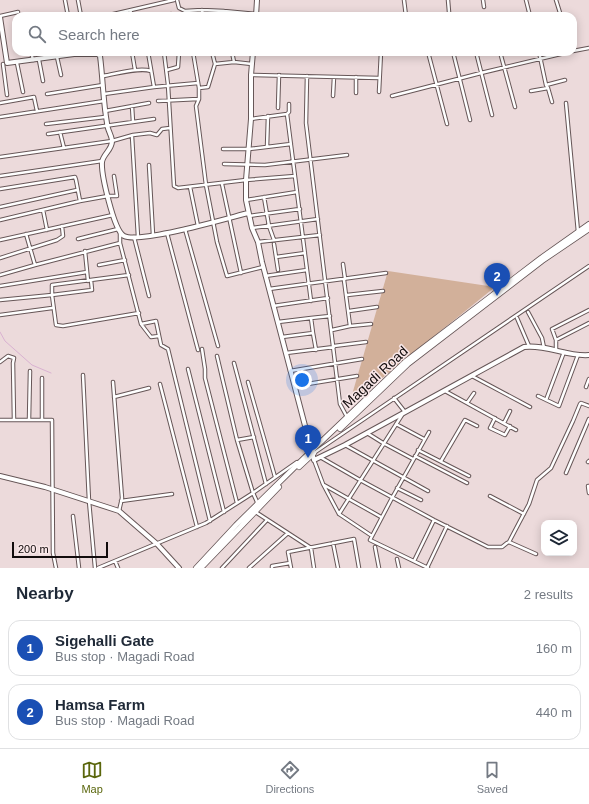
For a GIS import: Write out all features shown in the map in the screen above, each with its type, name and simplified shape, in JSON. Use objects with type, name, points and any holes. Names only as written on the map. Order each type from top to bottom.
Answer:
[{"type":"main road","name":"Magadi Road","points":[[196,568],[303,459],[312,455],[347,418],[406,361],[541,258],[589,224]]},
{"type":"main road","name":"Magadi Road","points":[[259,505],[408,364],[589,228]]},
{"type":"main road","name":"Magadi Road","points":[[201,568],[254,510]]},
{"type":"street","points":[[65,0],[67,12]]},
{"type":"street","points":[[78,0],[80,12]]},
{"type":"street","points":[[122,12],[176,0],[179,8],[185,11],[202,10],[232,12]]},
{"type":"street","points":[[256,12],[257,0]]},
{"type":"street","points":[[404,0],[406,12]]},
{"type":"street","points":[[448,0],[449,12]]},
{"type":"street","points":[[483,0],[484,7]]},
{"type":"street","points":[[526,0],[529,12]]},
{"type":"street","points":[[556,0],[560,12]]},
{"type":"street","points":[[8,95],[3,64],[0,16],[12,13]]},
{"type":"street","points":[[577,50],[589,48]]},
{"type":"street","points":[[32,56],[33,61]]},
{"type":"street","points":[[3,64],[61,56]]},
{"type":"street","points":[[100,56],[105,111],[107,125],[112,141],[110,148],[102,160],[103,175],[113,215],[120,233],[120,243],[142,324],[151,337],[159,336]]},
{"type":"street","points":[[133,56],[135,70]]},
{"type":"street","points":[[149,56],[154,87]]},
{"type":"street","points":[[165,56],[167,70],[174,186],[178,188],[295,176]]},
{"type":"street","points":[[167,70],[178,67],[179,56]]},
{"type":"street","points":[[194,56],[199,88],[199,99],[196,106],[206,185],[226,275],[241,273],[263,267]]},
{"type":"street","points":[[199,88],[208,86],[214,64],[213,56]]},
{"type":"street","points":[[233,56],[234,62]]},
{"type":"street","points":[[253,56],[251,119],[246,180],[246,200],[252,228],[258,242],[265,276],[312,455],[323,484],[339,514],[372,536]]},
{"type":"street","points":[[379,92],[381,56]]},
{"type":"street","points":[[429,56],[447,124]]},
{"type":"street","points":[[454,56],[470,120]]},
{"type":"street","points":[[477,56],[492,115]]},
{"type":"street","points":[[501,56],[515,107]]},
{"type":"street","points":[[540,56],[546,85],[552,102]]},
{"type":"street","points":[[392,96],[459,78],[552,56]]},
{"type":"street","points":[[57,57],[61,75]]},
{"type":"street","points":[[39,60],[43,81]]},
{"type":"street","points":[[214,64],[234,62],[252,64]]},
{"type":"street","points":[[17,63],[23,92]]},
{"type":"street","points":[[103,76],[135,70],[146,69],[152,71]]},
{"type":"street","points":[[251,75],[380,78]]},
{"type":"street","points":[[278,75],[278,108]]},
{"type":"street","points":[[306,76],[306,123],[340,404],[347,418]]},
{"type":"street","points":[[333,96],[334,77]]},
{"type":"street","points":[[356,78],[356,93]]},
{"type":"street","points":[[546,85],[565,80]]},
{"type":"street","points":[[104,94],[168,85],[198,83]]},
{"type":"street","points":[[47,94],[103,84]]},
{"type":"street","points":[[532,91],[548,88]]},
{"type":"street","points":[[0,103],[34,97],[37,111]]},
{"type":"street","points":[[158,101],[199,99]]},
{"type":"street","points":[[0,117],[104,101]]},
{"type":"street","points":[[105,111],[149,103]]},
{"type":"street","points":[[566,103],[578,232]]},
{"type":"street","points":[[289,104],[289,112],[287,114],[311,300]]},
{"type":"street","points":[[132,106],[133,122]]},
{"type":"street","points":[[251,119],[287,114]]},
{"type":"street","points":[[267,146],[268,116]]},
{"type":"street","points":[[46,124],[106,117]]},
{"type":"street","points":[[48,134],[154,119]]},
{"type":"street","points":[[0,157],[112,141],[150,133],[157,135],[162,129],[170,128]]},
{"type":"street","points":[[60,132],[64,148]]},
{"type":"street","points":[[132,136],[136,238],[149,296]]},
{"type":"street","points":[[223,149],[249,149],[291,144]]},
{"type":"street","points":[[224,164],[247,165],[294,162],[347,155]]},
{"type":"street","points":[[0,176],[102,160]]},
{"type":"street","points":[[148,165],[153,235]]},
{"type":"street","points":[[0,220],[80,201],[108,196],[117,196],[114,176]]},
{"type":"street","points":[[0,189],[75,177],[80,201]]},
{"type":"street","points":[[222,184],[228,218],[241,273]]},
{"type":"street","points":[[190,187],[198,226]]},
{"type":"street","points":[[0,207],[77,190]]},
{"type":"street","points":[[246,200],[297,192]]},
{"type":"street","points":[[264,197],[269,226],[274,240]]},
{"type":"street","points":[[120,233],[125,237],[136,238],[167,233],[249,214],[268,214],[300,209]]},
{"type":"street","points":[[43,210],[48,230]]},
{"type":"street","points":[[0,240],[113,215]]},
{"type":"street","points":[[252,228],[318,219]]},
{"type":"street","points":[[0,258],[57,240],[63,236],[62,226]]},
{"type":"street","points":[[78,240],[118,228]]},
{"type":"street","points":[[185,229],[218,346]]},
{"type":"street","points":[[167,233],[205,369],[205,378],[237,502]]},
{"type":"street","points":[[26,234],[35,265]]},
{"type":"street","points":[[258,242],[320,235]]},
{"type":"street","points":[[0,275],[85,251],[120,243]]},
{"type":"street","points":[[274,244],[278,270]]},
{"type":"street","points":[[0,300],[92,290],[87,272],[85,251]]},
{"type":"street","points":[[276,257],[305,253]]},
{"type":"street","points":[[99,265],[125,260]]},
{"type":"street","points":[[343,264],[350,326]]},
{"type":"street","points":[[312,455],[589,266]]},
{"type":"street","points":[[265,276],[307,270]]},
{"type":"street","points":[[0,286],[87,272]]},
{"type":"street","points":[[269,289],[386,273]]},
{"type":"street","points":[[129,275],[52,286],[52,308],[56,325],[63,326],[139,313]]},
{"type":"street","points":[[347,295],[383,291]]},
{"type":"street","points":[[273,306],[328,298]]},
{"type":"street","points":[[349,311],[376,307]]},
{"type":"street","points":[[0,315],[52,308]]},
{"type":"street","points":[[556,350],[556,340],[552,329],[589,310]]},
{"type":"street","points":[[528,312],[542,338],[544,348]]},
{"type":"street","points":[[278,322],[330,316]]},
{"type":"street","points":[[311,318],[316,350]]},
{"type":"street","points":[[517,318],[529,346]]},
{"type":"street","points":[[142,324],[156,321],[161,345],[168,349],[210,521]]},
{"type":"street","points":[[332,330],[350,326],[371,324]]},
{"type":"street","points":[[556,340],[589,324]]},
{"type":"street","points":[[282,337],[313,333]]},
{"type":"street","points":[[286,353],[366,342]]},
{"type":"street","points":[[320,457],[345,445],[524,347],[534,346],[578,355],[589,355]]},
{"type":"street","points":[[546,400],[564,352]]},
{"type":"street","points":[[538,396],[559,406],[578,355]]},
{"type":"street","points":[[0,362],[8,356],[14,358],[14,420]]},
{"type":"street","points":[[217,356],[237,440],[253,493],[259,505]]},
{"type":"street","points":[[290,371],[362,359]]},
{"type":"street","points":[[234,363],[266,484]]},
{"type":"street","points":[[188,369],[224,512]]},
{"type":"street","points":[[29,420],[30,371]]},
{"type":"street","points":[[83,374],[89,501],[96,568],[103,567],[210,521],[303,459]]},
{"type":"street","points":[[294,386],[357,376]]},
{"type":"street","points":[[472,376],[530,407]]},
{"type":"street","points":[[42,378],[42,420]]},
{"type":"street","points":[[586,386],[589,379]]},
{"type":"street","points":[[113,382],[121,501],[120,511]]},
{"type":"street","points":[[248,382],[275,477]]},
{"type":"street","points":[[160,384],[197,527]]},
{"type":"street","points":[[114,397],[150,388]]},
{"type":"street","points":[[444,390],[516,430]]},
{"type":"street","points":[[467,403],[474,393]]},
{"type":"street","points":[[394,398],[404,412]]},
{"type":"street","points":[[312,455],[320,457],[392,498],[488,547],[502,547],[509,542],[524,514],[537,480],[550,468],[580,404],[589,406]]},
{"type":"street","points":[[504,423],[510,411]]},
{"type":"street","points":[[339,514],[404,412]]},
{"type":"street","points":[[495,418],[490,428],[505,436],[510,426]]},
{"type":"street","points":[[566,473],[589,419]]},
{"type":"street","points":[[0,420],[52,420],[53,553],[56,568]]},
{"type":"street","points":[[441,462],[465,420],[477,426]]},
{"type":"street","points":[[396,424],[424,439]]},
{"type":"street","points":[[429,432],[381,517],[370,540],[400,556],[428,568],[447,526]]},
{"type":"street","points":[[367,433],[413,459]]},
{"type":"street","points":[[237,440],[254,437]]},
{"type":"street","points":[[345,445],[428,491]]},
{"type":"street","points":[[418,450],[469,476]]},
{"type":"street","points":[[415,456],[467,483]]},
{"type":"street","points":[[0,476],[45,487],[120,511],[157,544],[179,568]]},
{"type":"street","points":[[323,484],[381,517]]},
{"type":"street","points":[[589,486],[589,492]]},
{"type":"street","points":[[397,488],[421,500]]},
{"type":"street","points":[[121,501],[172,494]]},
{"type":"street","points":[[490,496],[524,514]]},
{"type":"street","points":[[254,510],[310,548],[314,568]]},
{"type":"street","points":[[73,516],[79,568]]},
{"type":"street","points":[[222,568],[267,520]]},
{"type":"street","points":[[414,561],[434,520]]},
{"type":"street","points":[[249,568],[288,533]]},
{"type":"street","points":[[291,568],[288,552],[354,539],[359,568]]},
{"type":"street","points":[[509,542],[536,554]]},
{"type":"street","points":[[333,543],[338,568]]},
{"type":"street","points":[[375,547],[379,568]]},
{"type":"street","points":[[397,559],[398,568]]},
{"type":"street","points":[[115,561],[118,568]]},
{"type":"street","points":[[272,568],[272,566],[290,563]]},
{"type":"shaded area","points":[[388,271],[495,287],[349,405]]},
{"type":"waterway","points":[[0,332],[5,341],[32,365],[51,373]]},
{"type":"place","name":"Hamsa Farm","points":[[497,296]]},
{"type":"place","name":"Sigehalli Gate","points":[[308,458]]}]
